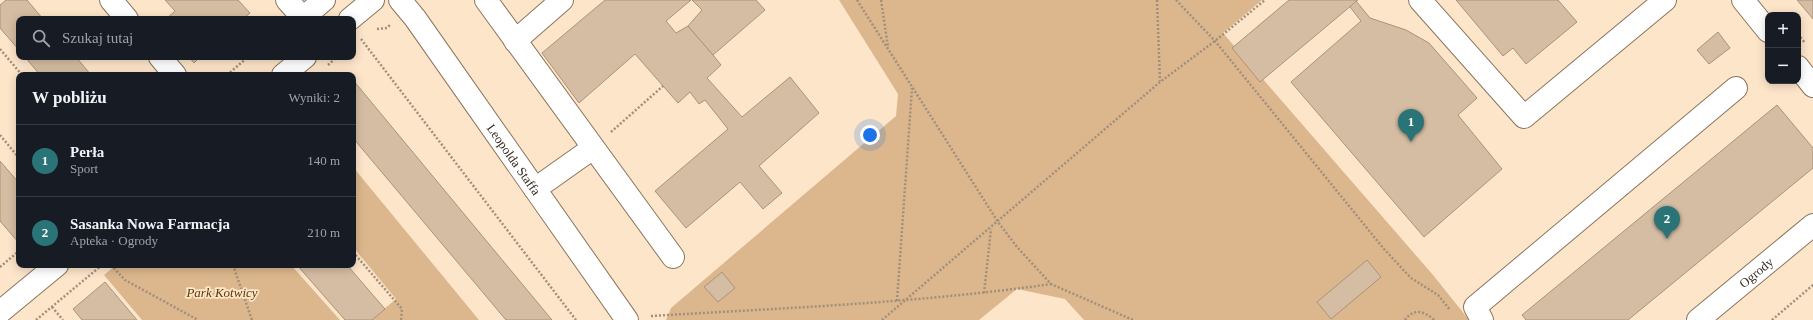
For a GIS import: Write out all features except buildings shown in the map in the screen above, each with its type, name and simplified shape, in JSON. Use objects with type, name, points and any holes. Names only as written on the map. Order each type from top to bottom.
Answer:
[{"type":"street","points":[[111,0],[124,16]]},
{"type":"street","points":[[287,0],[301,16]]},
{"type":"street","points":[[305,16],[324,0]]},
{"type":"street","points":[[354,16],[373,0]]},
{"type":"street","name":"Leopolda Staffa","points":[[400,0],[415,18],[536,189],[638,318]]},
{"type":"street","points":[[486,0],[516,41],[600,141],[673,257]]},
{"type":"street","points":[[516,41],[562,0]]},
{"type":"street","points":[[1420,0],[1524,117],[1665,0]]},
{"type":"street","points":[[1743,0],[1765,27]]},
{"type":"street","points":[[162,60],[172,72]]},
{"type":"street","points":[[287,72],[301,60]]},
{"type":"street","points":[[1801,72],[1813,86]]},
{"type":"street","points":[[1482,320],[1475,307],[1736,88]]},
{"type":"street","points":[[536,189],[600,141]]},
{"type":"street","name":"Ogrody","points":[[1698,320],[1813,224]]},
{"type":"street","points":[[0,312],[53,268]]},
{"type":"path","points":[[857,0],[998,222],[1017,247],[1051,284],[1133,320]]},
{"type":"path","points":[[882,0],[888,50]]},
{"type":"path","points":[[1157,0],[1160,82]]},
{"type":"path","points":[[1176,0],[1215,41],[1384,249],[1411,278],[1438,295],[1454,315]]},
{"type":"path","points":[[882,320],[1160,82],[1215,41],[1265,0]]},
{"type":"path","points":[[356,40],[359,38],[576,320]]},
{"type":"path","points":[[0,50],[19,72]]},
{"type":"path","points":[[230,72],[244,60]]},
{"type":"path","points":[[600,141],[663,86]]},
{"type":"path","points":[[897,301],[912,88]]},
{"type":"path","points":[[0,135],[16,154]]},
{"type":"path","points":[[984,293],[991,228]]},
{"type":"path","points":[[0,267],[16,254]]},
{"type":"path","points":[[356,256],[402,310],[401,320]]},
{"type":"path","points":[[36,320],[98,268]]},
{"type":"path","points":[[113,268],[125,280],[198,320]]},
{"type":"path","points":[[234,268],[252,320]]},
{"type":"path","points":[[638,318],[905,301],[1051,284]]},
{"type":"path","points":[[1772,320],[1813,285]]},
{"type":"path","points":[[52,307],[63,320]]},
{"type":"path","points":[[1404,320],[1415,312],[1426,313],[1434,320]]},
{"type":"path","points":[[1121,314],[1127,320]]},
{"type":"green space","points":[[839,0],[1262,0],[1223,33],[1433,275],[1469,320],[1084,320],[1065,299],[1017,289],[979,320],[666,320],[671,308],[896,116],[898,94]]},
{"type":"green space","points":[[356,171],[479,320],[371,320],[396,299],[356,251]]},
{"type":"green space","name":"Park Kotwicy","points":[[112,268],[294,268],[340,320],[142,320],[104,275]]},
{"type":"place","name":"Perła","points":[[1411,142]]},
{"type":"place","name":"Sasanka Nowa Farmacja","points":[[1667,239]]}]
